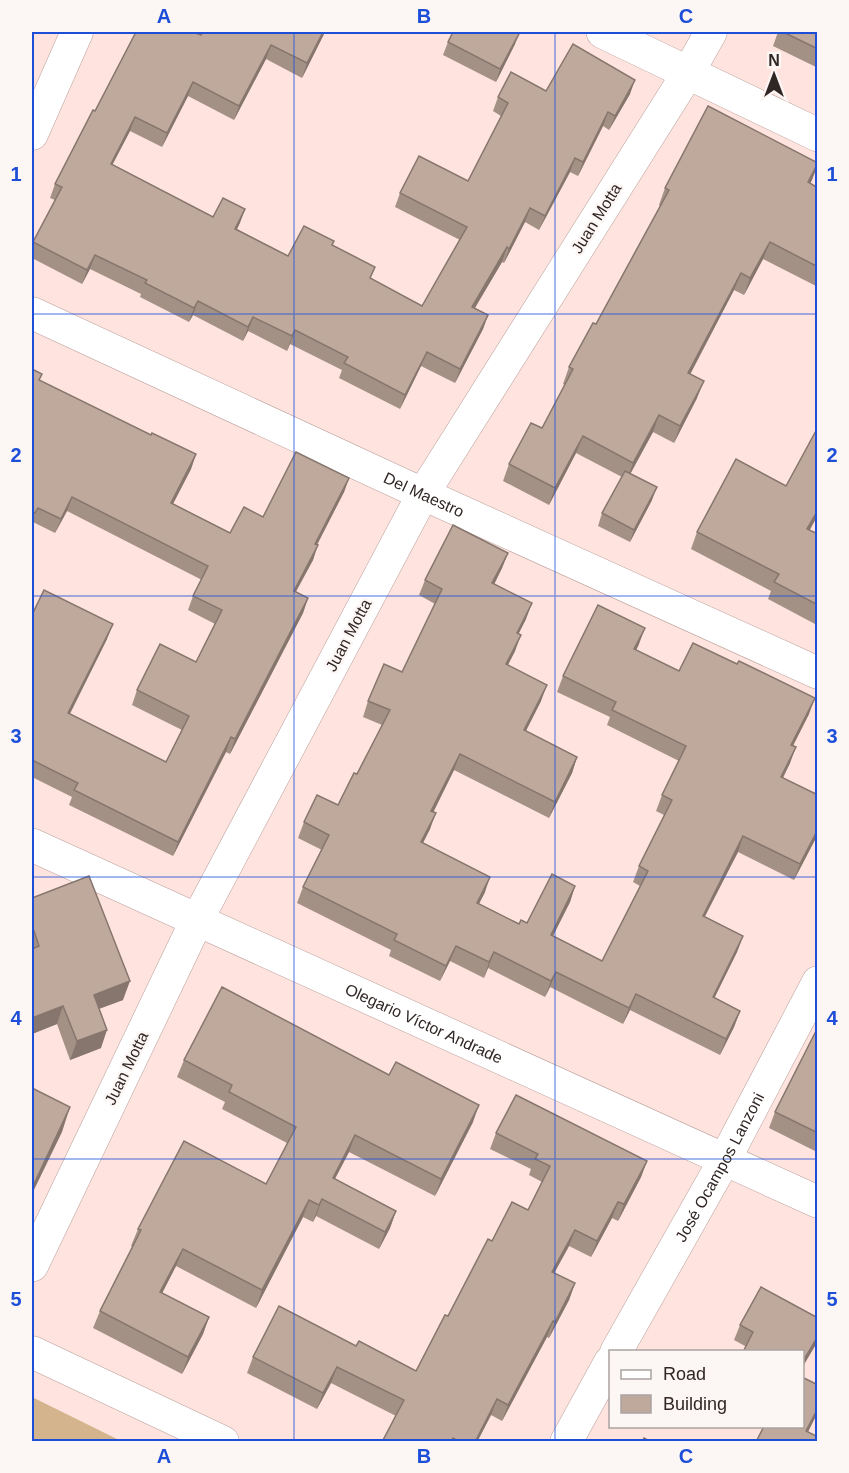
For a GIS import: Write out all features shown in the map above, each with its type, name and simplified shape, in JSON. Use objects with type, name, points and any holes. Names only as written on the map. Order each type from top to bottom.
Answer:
[{"type":"street","points":[[32,134],[77,32]]},
{"type":"street","points":[[603,32],[818,135]]},
{"type":"street","name":"Juan Motta","points":[[32,1266],[197,920],[423,494],[688,73],[711,32]]},
{"type":"street","name":"Del Maestro","points":[[32,313],[818,673]]},
{"type":"street","name":"Olegario Víctor Andrade","points":[[32,845],[818,1202]]},
{"type":"street","name":"José Ocampos Lanzoni","points":[[617,1350],[725,1159],[818,981]]},
{"type":"street","points":[[32,1352],[223,1442]]},
{"type":"street","points":[[566,1442],[609,1364]]},
{"type":"shaded area","points":[[34,1398],[121,1441],[32,1441],[32,1402]]},
{"type":"building","points":[[136,32],[193,32],[201,35],[203,32],[323,32],[307,63],[271,45],[239,106],[193,82],[167,133],[135,117],[111,164],[213,217],[223,198],[245,209],[235,229],[288,256],[304,226],[334,241],[332,245],[375,267],[370,278],[422,306],[467,227],[400,193],[419,156],[468,181],[508,103],[498,97],[511,72],[546,91],[573,44],[635,80],[615,116],[608,112],[583,162],[575,158],[545,216],[530,208],[509,249],[507,247],[472,307],[488,315],[460,369],[427,352],[405,395],[344,363],[348,357],[295,330],[292,336],[253,317],[248,327],[198,301],[194,308],[145,283],[147,280],[95,255],[87,270],[33,242],[62,187],[55,184]]},
{"type":"building","points":[[453,32],[520,32],[500,69],[448,42]]},
{"type":"building","points":[[783,32],[818,32],[818,49]]},
{"type":"building","points":[[708,106],[818,163],[808,182],[818,188],[818,267],[770,242],[750,278],[741,273],[688,373],[704,381],[680,426],[659,415],[633,463],[583,436],[555,488],[509,464],[531,423],[542,428],[573,369],[569,367],[593,323],[596,324],[669,190],[665,188]]},
{"type":"building","points":[[32,369],[42,374],[39,380],[151,435],[152,433],[196,454],[171,503],[230,533],[244,507],[263,517],[296,452],[349,478],[294,591],[308,598],[235,739],[231,737],[178,842],[74,790],[78,783],[32,760],[32,615],[44,590],[113,624],[68,713],[166,762],[189,716],[137,690],[160,644],[196,662],[222,610],[193,596],[208,566],[72,497],[61,519],[38,508],[35,513],[32,511]]},
{"type":"building","points":[[818,427],[818,510],[807,529],[818,534],[818,605],[774,582],[779,574],[697,532],[736,459],[786,486]]},
{"type":"building","points":[[625,471],[657,487],[634,530],[602,513]]},
{"type":"building","points":[[453,525],[508,553],[492,583],[532,603],[517,633],[521,635],[506,664],[547,685],[524,730],[577,757],[555,802],[460,754],[431,811],[436,813],[421,842],[490,877],[477,903],[519,924],[521,920],[527,923],[552,874],[575,886],[551,935],[602,961],[648,871],[639,866],[672,800],[662,795],[686,746],[612,710],[616,702],[563,676],[598,605],[645,628],[634,649],[679,671],[693,643],[737,664],[739,661],[815,698],[791,745],[796,747],[781,777],[818,795],[818,829],[800,864],[743,836],[703,916],[743,936],[713,997],[740,1011],[726,1039],[636,994],[629,1008],[556,972],[551,981],[494,952],[489,962],[456,946],[446,966],[394,940],[397,934],[303,887],[329,835],[304,822],[317,795],[338,805],[390,710],[368,701],[384,664],[402,672],[442,589],[425,580]]},
{"type":"building","points":[[89,876],[130,981],[94,995],[107,1030],[77,1041],[63,1006],[32,1018],[32,949],[39,946],[32,925],[32,898]]},
{"type":"building","points":[[222,987],[389,1075],[396,1062],[479,1105],[441,1179],[355,1135],[333,1178],[396,1211],[385,1232],[322,1199],[319,1205],[309,1200],[262,1290],[183,1249],[160,1292],[209,1317],[188,1357],[100,1311],[141,1230],[138,1229],[184,1141],[266,1184],[296,1127],[229,1092],[232,1085],[184,1060]]},
{"type":"building","points":[[818,1027],[818,1133],[775,1112]]},
{"type":"building","points":[[32,1088],[70,1107],[34,1184],[32,1183]]},
{"type":"building","points":[[516,1095],[647,1161],[624,1204],[618,1202],[597,1241],[575,1230],[552,1272],[575,1283],[508,1405],[497,1399],[475,1442],[460,1442],[453,1438],[451,1442],[382,1442],[404,1400],[337,1367],[323,1393],[253,1357],[279,1306],[356,1346],[359,1341],[416,1371],[488,1239],[492,1241],[512,1202],[528,1210],[550,1166],[535,1159],[538,1154],[496,1133]]},
{"type":"building","points":[[761,1287],[818,1318],[818,1336],[804,1360],[804,1350],[744,1350],[753,1332],[740,1325]]},
{"type":"building","points":[[804,1378],[818,1385],[818,1408],[806,1431],[818,1437],[818,1442],[756,1442],[763,1428],[804,1428]]}]
